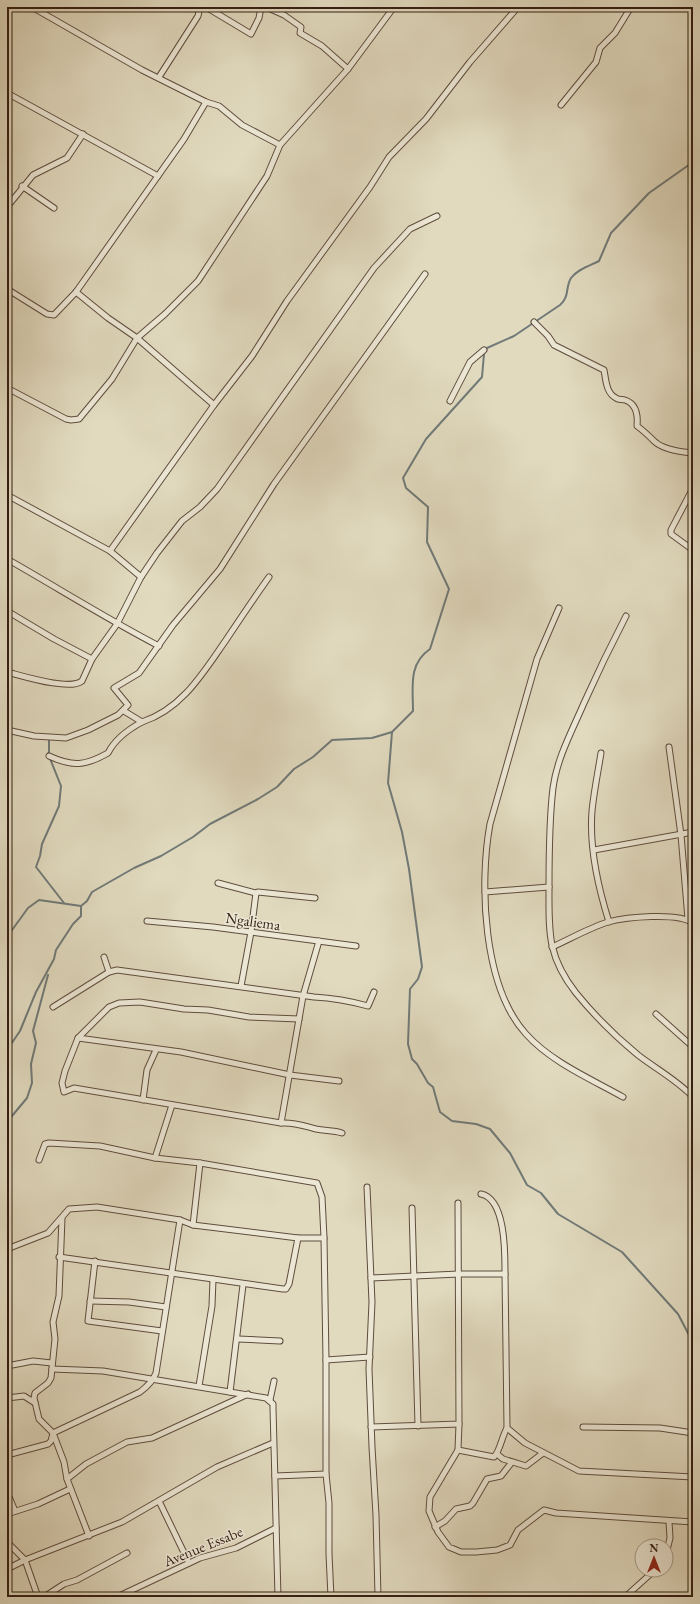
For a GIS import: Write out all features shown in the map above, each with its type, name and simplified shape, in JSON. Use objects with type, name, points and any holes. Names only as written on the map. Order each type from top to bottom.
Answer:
[{"type":"street","points":[[32,7],[142,70],[159,77],[206,102],[219,106],[242,125],[280,145]]},
{"type":"street","points":[[159,77],[202,8],[251,34],[259,18],[261,7]]},
{"type":"street","points":[[266,7],[292,20],[301,27],[300,33],[322,46],[348,69]]},
{"type":"street","points":[[7,388],[66,419],[79,419],[112,379],[137,338],[165,314],[198,281],[267,176],[280,145],[348,69],[370,42],[393,7]]},
{"type":"street","points":[[110,551],[214,405],[252,356],[287,301],[370,187],[389,157],[426,119],[470,62],[518,7]]},
{"type":"street","points":[[561,105],[596,62],[601,46],[615,33],[631,7]]},
{"type":"street","points":[[7,93],[158,176]]},
{"type":"street","points":[[7,289],[50,315],[54,314],[76,292],[184,140],[206,102]]},
{"type":"street","points":[[7,206],[22,186],[33,175],[67,158],[83,134]]},
{"type":"street","points":[[22,186],[54,208]]},
{"type":"street","points":[[7,672],[36,679],[73,685],[82,681],[92,659],[117,624],[141,576],[157,552],[182,522],[200,507],[217,488],[374,268],[410,229],[437,216]]},
{"type":"street","points":[[7,730],[34,736],[66,738],[88,730],[124,711],[128,705],[114,688],[139,673],[173,625],[220,569],[274,484],[425,274]]},
{"type":"street","points":[[76,292],[108,318],[137,338],[214,405]]},
{"type":"street","points":[[534,322],[548,336],[554,345],[604,370],[607,388],[616,398],[626,400],[635,408],[638,415],[637,426],[647,433],[654,442],[681,453],[693,453]]},
{"type":"street","points":[[450,401],[470,362],[484,350]]},
{"type":"street","points":[[693,488],[671,530],[671,534],[693,550]]},
{"type":"street","points":[[7,495],[110,551],[141,576]]},
{"type":"street","points":[[7,559],[97,610],[117,624],[159,646]]},
{"type":"street","points":[[49,756],[73,765],[94,760],[108,753],[112,745],[126,732],[175,705],[196,684],[269,577]]},
{"type":"street","points":[[560,608],[537,659],[490,824],[485,848],[485,892],[491,957],[501,994],[512,1015],[526,1034],[544,1050],[623,1097]]},
{"type":"street","points":[[7,611],[54,639],[92,659]]},
{"type":"street","points":[[626,616],[572,728],[557,771],[554,788],[549,848],[549,887],[553,954],[562,973],[576,993],[610,1029],[638,1054],[693,1097]]},
{"type":"street","points":[[124,711],[142,722]]},
{"type":"street","points":[[552,946],[609,922],[653,917],[691,921],[669,747]]},
{"type":"street","points":[[601,753],[592,811],[594,850],[599,885],[609,922]]},
{"type":"street","points":[[594,850],[693,832]]},
{"type":"street","points":[[218,883],[256,893],[315,898]]},
{"type":"street","points":[[485,892],[549,887]]},
{"type":"street","points":[[241,986],[251,932],[256,893]]},
{"type":"street","name":"Ngaliema","points":[[147,921],[251,932],[356,946]]},
{"type":"street","points":[[281,1123],[303,996],[319,941]]},
{"type":"street","points":[[104,957],[109,972]]},
{"type":"street","points":[[53,1007],[109,972],[117,970],[241,986],[303,996],[335,998],[341,1001],[368,1006],[374,992]]},
{"type":"street","points":[[299,1019],[249,1017],[208,1010],[184,1009],[140,1002],[120,1003],[109,1007],[78,1038],[65,1071],[62,1083],[64,1092],[74,1088],[281,1123],[296,1122],[317,1129],[334,1130],[342,1133]]},
{"type":"street","points":[[656,1014],[693,1047]]},
{"type":"street","points":[[78,1038],[212,1058],[290,1075],[339,1081]]},
{"type":"street","points":[[143,1100],[147,1070],[156,1050]]},
{"type":"street","points":[[155,1158],[172,1105]]},
{"type":"street","points":[[39,1160],[45,1144],[49,1143],[100,1146],[155,1158],[200,1163],[317,1184],[322,1197],[324,1238],[326,1474],[329,1503],[331,1597]]},
{"type":"street","points":[[193,1225],[200,1163]]},
{"type":"street","points":[[367,1187],[372,1302],[370,1358],[371,1427],[376,1515],[378,1597]]},
{"type":"street","points":[[481,1194],[489,1196],[494,1201],[504,1239],[507,1428],[501,1437],[497,1454]]},
{"type":"street","points":[[458,1203],[460,1424],[458,1450],[430,1497],[429,1511],[436,1527],[449,1547],[461,1552],[476,1552],[497,1550],[510,1545],[518,1530],[544,1510],[556,1513],[635,1518],[669,1522],[693,1522]]},
{"type":"street","points":[[7,1249],[11,1246],[43,1236],[53,1229],[69,1209],[91,1207],[180,1220],[193,1225],[298,1238],[324,1238]]},
{"type":"street","points":[[412,1208],[418,1426]]},
{"type":"street","points":[[62,1217],[59,1257],[59,1296],[53,1322],[55,1340],[51,1378],[48,1383],[35,1392],[35,1403],[39,1419],[53,1433],[64,1462],[70,1489],[89,1536]]},
{"type":"street","points":[[53,1433],[140,1392],[148,1386],[154,1378],[180,1220]]},
{"type":"street","points":[[59,1257],[286,1289],[289,1284],[298,1238]]},
{"type":"street","points":[[95,1262],[88,1321],[162,1331]]},
{"type":"street","points":[[371,1278],[459,1274],[505,1274]]},
{"type":"street","points":[[199,1386],[212,1306],[213,1279]]},
{"type":"street","points":[[230,1392],[238,1339],[243,1284]]},
{"type":"street","points":[[90,1301],[129,1302],[166,1307]]},
{"type":"street","points":[[238,1339],[280,1341]]},
{"type":"street","points":[[326,1360],[370,1358]]},
{"type":"street","points":[[7,1366],[34,1361],[52,1366],[154,1378],[248,1394],[270,1400],[273,1404],[273,1443],[276,1476],[278,1597]]},
{"type":"street","points":[[270,1400],[274,1381]]},
{"type":"street","points":[[67,1479],[86,1464],[127,1442],[152,1438],[248,1394]]},
{"type":"street","points":[[7,1398],[24,1396],[35,1403]]},
{"type":"street","points":[[371,1427],[460,1424]]},
{"type":"street","points":[[583,1427],[660,1428],[693,1433]]},
{"type":"street","points":[[507,1428],[524,1443],[571,1468],[586,1473],[693,1477]]},
{"type":"street","points":[[7,1456],[48,1444],[51,1441],[53,1433]]},
{"type":"street","points":[[7,1569],[25,1560],[122,1522],[159,1502],[217,1467],[273,1443]]},
{"type":"street","points":[[458,1450],[488,1456],[494,1456],[497,1454]]},
{"type":"street","points":[[497,1454],[503,1459],[526,1466],[543,1453]]},
{"type":"street","points":[[436,1527],[445,1521],[456,1509],[470,1506],[476,1500],[487,1479],[501,1476],[512,1462]]},
{"type":"street","points":[[276,1476],[326,1474]]},
{"type":"street","points":[[7,1514],[38,1504],[70,1489]]},
{"type":"street","points":[[7,1492],[15,1512]]},
{"type":"street","points":[[159,1502],[189,1563]]},
{"type":"street","points":[[669,1522],[670,1538]]},
{"type":"street","name":"Avenue Essabe","points":[[117,1597],[189,1563],[208,1555],[236,1548],[276,1528]]},
{"type":"street","points":[[7,1542],[25,1560],[38,1597]]},
{"type":"street","points":[[44,1597],[64,1584],[77,1580],[127,1553]]},
{"type":"street","points":[[625,1597],[646,1578]]},
{"type":"waterway","points":[[81,906],[87,901],[92,892],[134,868],[161,856],[193,837],[210,824],[258,799],[277,787],[294,769],[313,757],[332,740],[372,738],[392,732],[413,711],[413,677],[415,669],[423,655],[430,649],[449,589],[427,542],[428,507],[406,488],[403,478],[426,439],[482,377],[484,354],[487,348],[514,336],[560,305],[565,298],[571,278],[580,270],[599,261],[611,233],[649,193],[693,162]]},
{"type":"waterway","points":[[392,732],[388,783],[402,832],[409,869],[422,967],[418,979],[410,989],[408,1044],[412,1059],[417,1064],[428,1083],[433,1087],[440,1112],[452,1121],[476,1124],[490,1129],[510,1153],[527,1185],[541,1193],[558,1214],[622,1252],[678,1314],[689,1335]]},
{"type":"waterway","points":[[49,739],[49,756],[61,786],[59,806],[42,844],[36,867],[64,903]]},
{"type":"waterway","points":[[7,937],[28,908],[39,900],[81,906]]},
{"type":"waterway","points":[[7,1050],[20,1031],[36,992],[54,959],[56,950],[73,924],[81,916],[81,906]]},
{"type":"waterway","points":[[7,1122],[27,1098],[32,1083],[31,1064],[36,1043],[33,1031],[48,975]]}]
